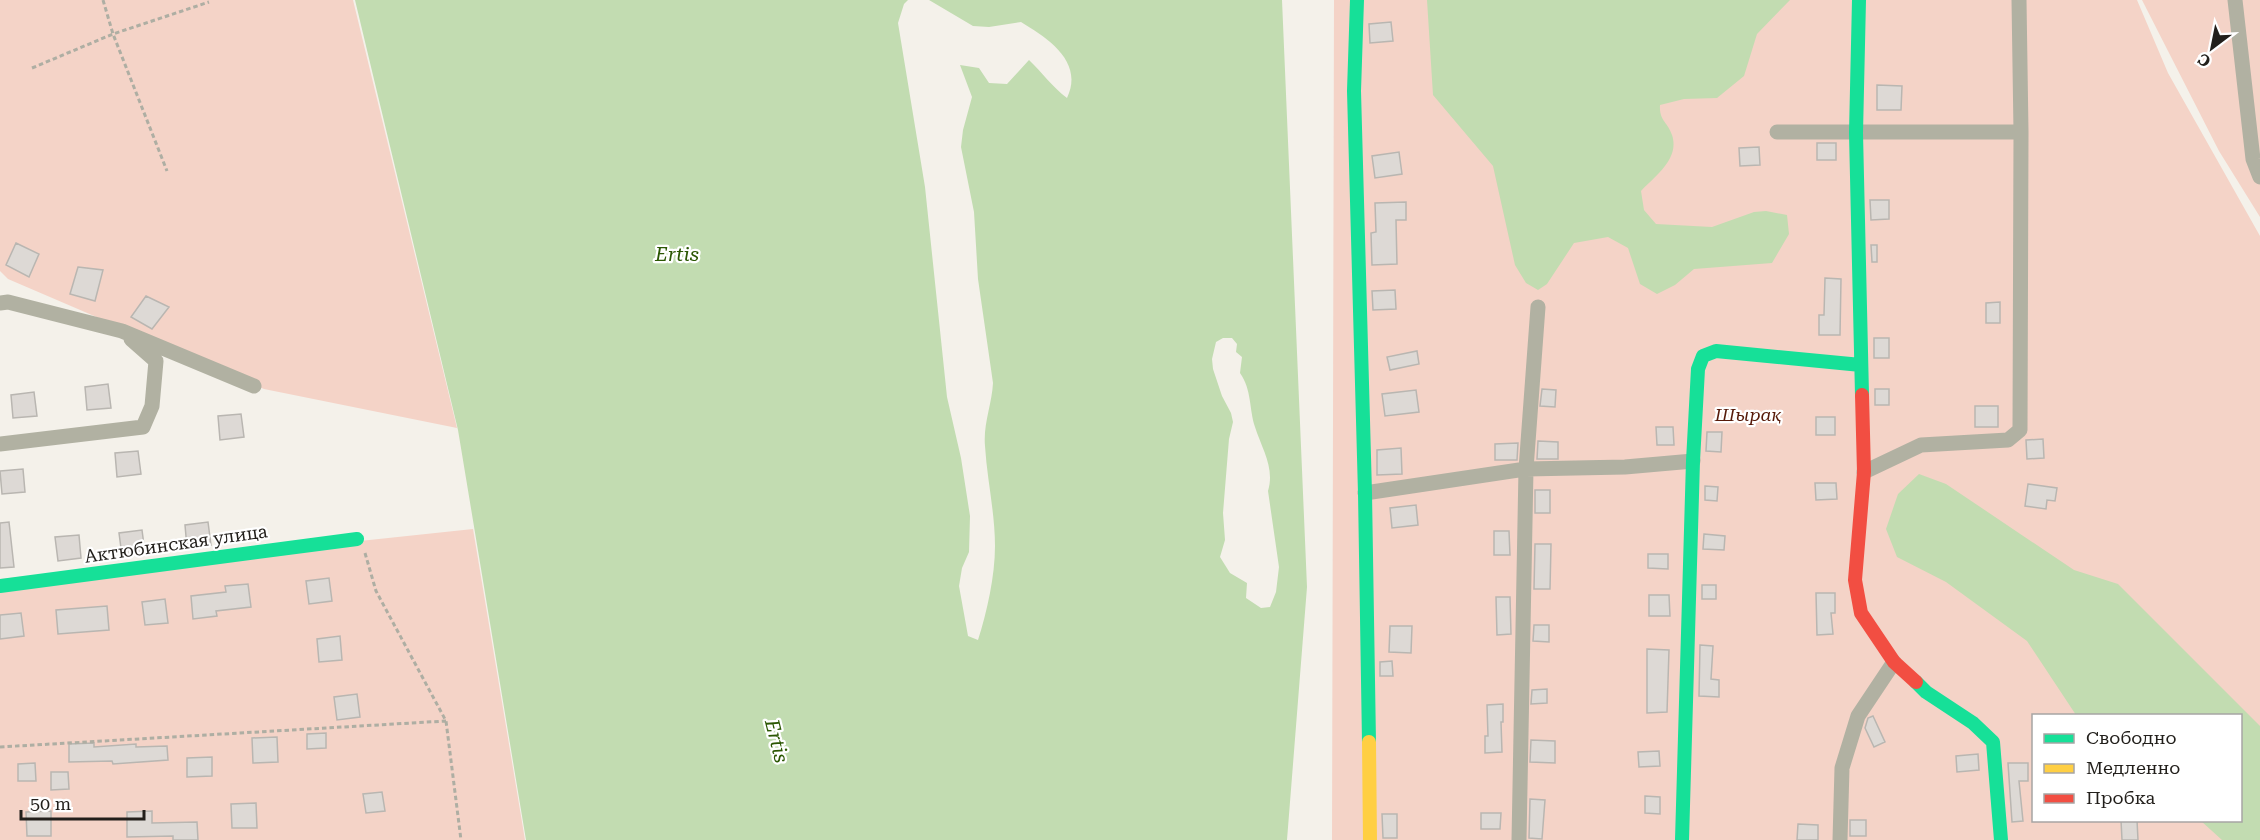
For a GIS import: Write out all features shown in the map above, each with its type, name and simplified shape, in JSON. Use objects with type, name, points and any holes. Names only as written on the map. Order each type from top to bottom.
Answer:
[{"type":"street","points":[[1357,0],[1354,90],[1365,493],[1370,840]]},
{"type":"street","points":[[1859,0],[1856,133],[1864,471],[1855,580],[1861,613],[1894,662],[1926,692],[1973,723],[1993,742],[2001,840]]},
{"type":"street","points":[[1864,471],[1921,445],[2008,440],[2020,430],[2019,0]]},
{"type":"street","points":[[2235,0],[2253,159],[2260,177]]},
{"type":"street","points":[[1777,132],[2021,132]]},
{"type":"street","points":[[0,303],[8,302],[122,332],[254,386]]},
{"type":"street","points":[[1520,840],[1526,469],[1538,307]]},
{"type":"street","points":[[0,444],[143,427],[152,406],[156,361],[122,332]]},
{"type":"street","points":[[1682,840],[1693,460],[1698,369],[1703,356],[1716,351],[1861,365]]},
{"type":"street","points":[[1365,493],[1526,469],[1625,466],[1693,460]]},
{"type":"street","name":"Актюбинская улица","points":[[0,586],[357,539]]},
{"type":"street","points":[[1840,840],[1842,768],[1858,716],[1894,662]]},
{"type":"path","points":[[103,0],[113,34],[167,171]]},
{"type":"path","points":[[32,68],[113,34],[209,2]]},
{"type":"path","points":[[357,539],[366,556],[376,591],[446,721],[461,840]]},
{"type":"path","points":[[0,747],[446,721]]},
{"type":"green space","points":[[0,0],[353,0],[457,428],[264,389],[8,279],[0,271]]},
{"type":"green space","name":"Шырақ","points":[[1334,0],[2137,0],[2168,73],[2260,236],[2260,840],[1332,840]]},
{"type":"green space","points":[[2142,0],[2260,0],[2260,217],[2219,151]]},
{"type":"green space","points":[[473,529],[525,840],[0,840],[0,579]]},
{"type":"water","name":"Ertis","points":[[355,0],[908,0],[904,4],[898,23],[925,187],[947,397],[961,458],[970,516],[969,552],[962,568],[959,586],[968,636],[978,640],[990,594],[995,558],[994,521],[985,438],[993,383],[978,279],[974,212],[961,147],[972,97],[960,65],[979,68],[989,83],[1007,84],[1029,60],[1067,98],[1071,85],[1071,73],[1061,53],[1021,22],[989,27],[973,26],[929,0],[1282,0],[1307,587],[1287,840],[526,840],[458,430]],"holes":[[[1223,338],[1232,338],[1237,344],[1236,352],[1242,357],[1240,373],[1247,386],[1253,420],[1269,466],[1268,491],[1279,567],[1276,592],[1270,607],[1261,608],[1246,598],[1247,583],[1230,573],[1220,557],[1225,540],[1223,513],[1229,439],[1233,422],[1222,396],[1212,359],[1216,342]]]},
{"type":"water","points":[[1427,0],[1790,0],[1757,34],[1744,76],[1717,98],[1684,99],[1660,105],[1662,118],[1672,135],[1674,144],[1665,166],[1641,191],[1644,210],[1656,224],[1712,227],[1754,212],[1766,211],[1787,215],[1789,234],[1772,263],[1694,269],[1675,285],[1657,294],[1640,284],[1628,248],[1608,237],[1574,243],[1547,284],[1538,290],[1526,283],[1515,265],[1493,166],[1433,95]]},
{"type":"water","points":[[1919,474],[1946,484],[2074,570],[2118,584],[2260,726],[2260,840],[2222,840],[2202,822],[2242,822],[2242,714],[2075,714],[2027,641],[1946,582],[1897,557],[1886,529],[1898,494]]},
{"type":"building","points":[[1391,22],[1393,41],[1370,43],[1369,24]]},
{"type":"building","points":[[1877,85],[1902,86],[1901,110],[1877,110]]},
{"type":"building","points":[[1817,143],[1836,143],[1836,160],[1817,160]]},
{"type":"building","points":[[1759,147],[1760,165],[1740,166],[1739,148]]},
{"type":"building","points":[[1399,152],[1402,174],[1375,178],[1372,156]]},
{"type":"building","points":[[1870,200],[1889,200],[1889,219],[1871,220]]},
{"type":"building","points":[[1406,202],[1406,220],[1396,220],[1397,264],[1372,265],[1371,233],[1376,232],[1375,203]]},
{"type":"building","points":[[16,243],[39,254],[29,277],[6,265]]},
{"type":"building","points":[[1871,245],[1877,245],[1877,262],[1872,262]]},
{"type":"building","points":[[78,267],[103,270],[95,301],[70,294]]},
{"type":"building","points":[[1825,278],[1841,279],[1840,335],[1819,335],[1819,315],[1824,315]]},
{"type":"building","points":[[1395,290],[1396,309],[1373,310],[1372,291]]},
{"type":"building","points":[[146,296],[169,307],[152,329],[131,317]]},
{"type":"building","points":[[2000,302],[2000,323],[1986,323],[1986,303]]},
{"type":"building","points":[[1874,338],[1889,338],[1889,358],[1874,358]]},
{"type":"building","points":[[1417,351],[1419,364],[1390,370],[1387,357]]},
{"type":"building","points":[[108,384],[111,408],[87,410],[85,387]]},
{"type":"building","points":[[1542,389],[1556,390],[1555,407],[1540,406]]},
{"type":"building","points":[[1875,389],[1889,389],[1889,405],[1875,405]]},
{"type":"building","points":[[1416,390],[1419,412],[1385,416],[1382,394]]},
{"type":"building","points":[[34,392],[37,416],[13,418],[11,395]]},
{"type":"building","points":[[1975,406],[1998,406],[1998,427],[1975,427]]},
{"type":"building","points":[[241,414],[244,437],[220,440],[218,416]]},
{"type":"building","points":[[1816,417],[1835,417],[1835,435],[1816,435]]},
{"type":"building","points":[[1656,427],[1673,427],[1674,445],[1657,445]]},
{"type":"building","points":[[1707,432],[1722,432],[1721,452],[1706,451]]},
{"type":"building","points":[[2043,439],[2044,458],[2027,459],[2026,440]]},
{"type":"building","points":[[1538,441],[1558,442],[1558,459],[1537,459]]},
{"type":"building","points":[[1518,443],[1517,460],[1495,460],[1495,444]]},
{"type":"building","points":[[1401,448],[1402,474],[1377,475],[1377,450]]},
{"type":"building","points":[[138,451],[141,474],[117,477],[115,453]]},
{"type":"building","points":[[23,469],[25,492],[2,494],[0,471]]},
{"type":"building","points":[[1815,483],[1836,483],[1837,499],[1816,500]]},
{"type":"building","points":[[2028,484],[2057,488],[2055,501],[2047,500],[2046,509],[2025,506]]},
{"type":"building","points":[[1705,486],[1718,487],[1717,501],[1705,500]]},
{"type":"building","points":[[1535,490],[1550,490],[1550,513],[1535,513]]},
{"type":"building","points":[[1416,505],[1418,525],[1392,528],[1390,508]]},
{"type":"building","points":[[9,522],[14,567],[0,568],[0,523]]},
{"type":"building","points":[[208,522],[211,545],[187,548],[185,525]]},
{"type":"building","points":[[142,530],[145,553],[122,556],[119,533]]},
{"type":"building","points":[[1494,531],[1509,531],[1510,555],[1494,555]]},
{"type":"building","points":[[1704,534],[1725,536],[1724,550],[1703,549]]},
{"type":"building","points":[[79,535],[81,558],[58,561],[55,537]]},
{"type":"building","points":[[1535,544],[1551,544],[1550,589],[1534,589]]},
{"type":"building","points":[[1648,554],[1668,554],[1668,569],[1648,568]]},
{"type":"building","points":[[329,578],[332,601],[309,604],[306,581]]},
{"type":"building","points":[[248,584],[251,607],[216,611],[217,616],[193,619],[191,596],[226,592],[225,586]]},
{"type":"building","points":[[1702,585],[1716,585],[1716,599],[1702,599]]},
{"type":"building","points":[[1816,593],[1835,593],[1835,613],[1831,613],[1833,634],[1817,635]]},
{"type":"building","points":[[1649,595],[1669,595],[1670,616],[1649,616]]},
{"type":"building","points":[[1496,597],[1510,597],[1511,634],[1497,635]]},
{"type":"building","points":[[165,599],[168,623],[145,625],[142,602]]},
{"type":"building","points":[[107,606],[109,630],[58,634],[56,610]]},
{"type":"building","points":[[21,613],[24,636],[0,639],[0,615]]},
{"type":"building","points":[[1534,625],[1549,625],[1549,642],[1533,641]]},
{"type":"building","points":[[1390,626],[1412,626],[1411,653],[1389,652]]},
{"type":"building","points":[[340,636],[342,660],[319,662],[317,639]]},
{"type":"building","points":[[1700,645],[1713,646],[1711,679],[1719,680],[1719,697],[1699,696]]},
{"type":"building","points":[[1647,649],[1669,650],[1667,712],[1647,713]]},
{"type":"building","points":[[1392,661],[1393,676],[1380,676],[1380,662]]},
{"type":"building","points":[[1547,689],[1547,703],[1531,704],[1532,690]]},
{"type":"building","points":[[357,694],[360,717],[337,720],[334,697]]},
{"type":"building","points":[[1503,704],[1502,752],[1485,753],[1485,736],[1488,736],[1487,705]]},
{"type":"building","points":[[1873,716],[1885,742],[1874,747],[1865,728],[1868,718]]},
{"type":"building","points":[[326,733],[326,748],[307,749],[307,734]]},
{"type":"building","points":[[277,737],[278,762],[253,763],[252,738]]},
{"type":"building","points":[[1531,740],[1555,741],[1555,763],[1530,762]]},
{"type":"building","points":[[94,743],[94,747],[136,744],[136,747],[167,746],[168,760],[113,764],[112,761],[69,762],[69,744]]},
{"type":"building","points":[[1659,751],[1660,766],[1639,767],[1638,752]]},
{"type":"building","points":[[1978,754],[1979,770],[1957,772],[1956,756]]},
{"type":"building","points":[[212,757],[212,776],[187,777],[187,758]]},
{"type":"building","points":[[35,763],[36,781],[18,781],[18,764]]},
{"type":"building","points":[[2008,763],[2028,763],[2028,781],[2019,781],[2023,821],[2012,822]]},
{"type":"building","points":[[51,772],[68,772],[69,789],[51,790]]},
{"type":"building","points":[[382,792],[385,811],[366,813],[363,794]]},
{"type":"building","points":[[1645,796],[1660,797],[1660,814],[1645,813]]},
{"type":"building","points":[[1530,799],[1545,800],[1542,839],[1529,838]]},
{"type":"building","points":[[256,803],[257,828],[232,828],[231,804]]},
{"type":"building","points":[[51,811],[51,836],[27,836],[26,812]]},
{"type":"building","points":[[152,811],[152,823],[197,822],[198,840],[173,840],[173,836],[127,837],[127,812]]},
{"type":"building","points":[[1481,813],[1501,813],[1500,829],[1481,829]]},
{"type":"building","points":[[1382,814],[1397,814],[1397,838],[1383,838]]},
{"type":"building","points":[[1850,820],[1866,820],[1866,836],[1850,836]]},
{"type":"building","points":[[2121,822],[2137,822],[2138,840],[2122,840]]},
{"type":"building","points":[[1798,824],[1818,825],[1818,840],[1797,840]]},
{"type":"traffic: fast","points":[[1357,0],[1354,91],[1369,742]]},
{"type":"traffic: fast","points":[[1859,0],[1856,133],[1862,395]]},
{"type":"traffic: fast","points":[[1682,840],[1693,461],[1698,369],[1703,356],[1716,351],[1861,365]]},
{"type":"traffic: fast","points":[[0,586],[357,539]]},
{"type":"traffic: fast","points":[[1916,682],[1926,692],[1973,723],[1993,742],[2001,840]]},
{"type":"traffic: slow","points":[[1369,742],[1370,840]]},
{"type":"traffic: jam","points":[[1862,395],[1864,472],[1855,580],[1861,613],[1894,662],[1916,682]]}]
